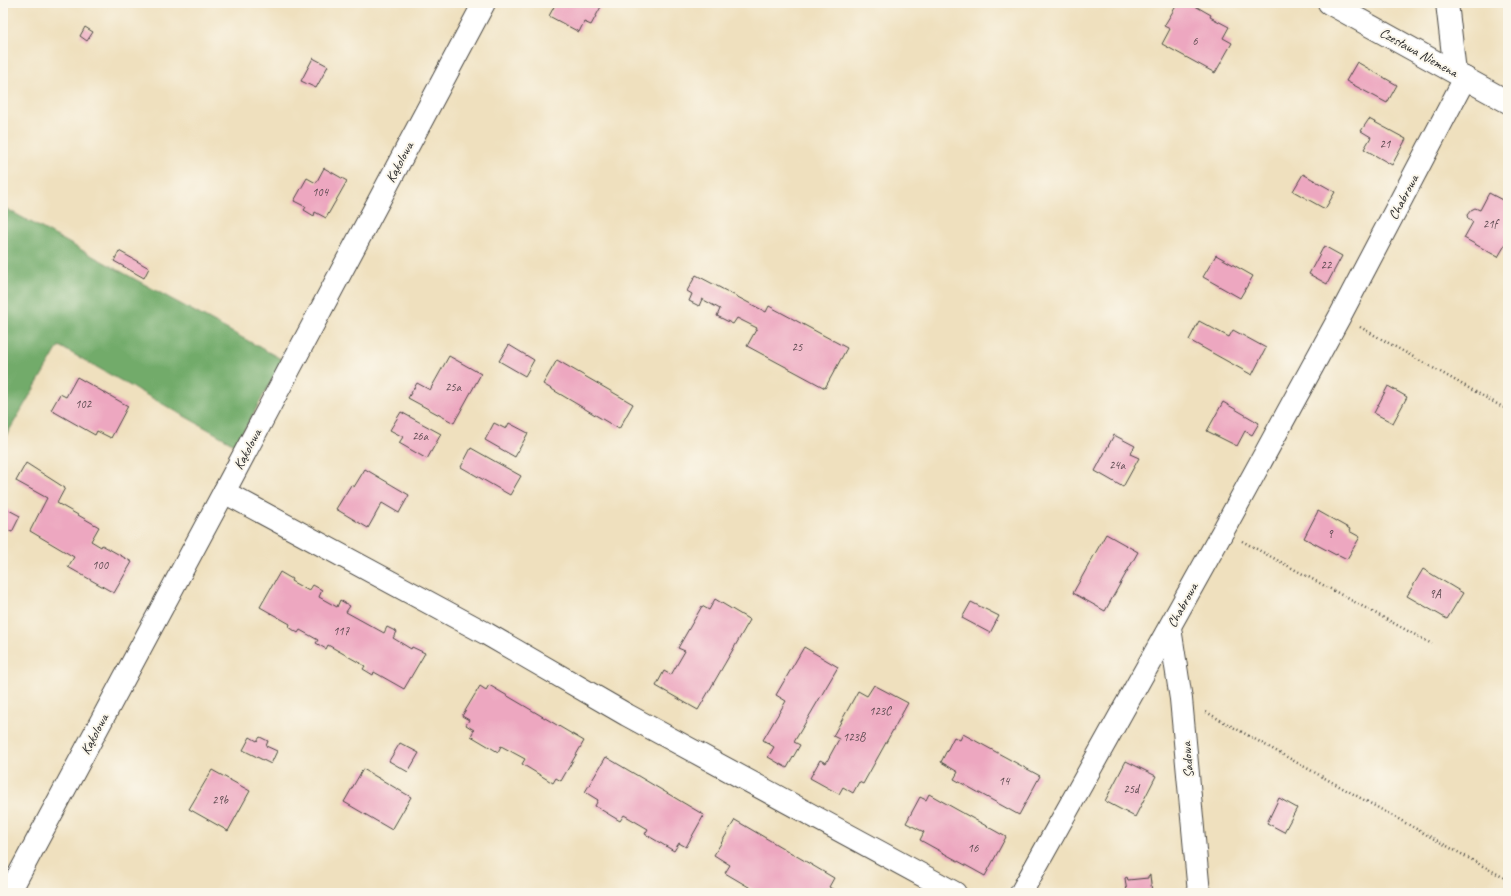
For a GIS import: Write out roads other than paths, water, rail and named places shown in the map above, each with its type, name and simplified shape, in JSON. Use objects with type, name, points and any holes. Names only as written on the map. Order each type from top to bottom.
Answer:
[{"type":"street","name":"Kąkolowa","points":[[9,893],[484,3]]},
{"type":"street","name":"Czesława Niemena","points":[[1329,3],[1508,102]]},
{"type":"street","points":[[1447,3],[1460,75]]},
{"type":"street","name":"Chabrowa","points":[[1021,893],[1170,628],[1340,316],[1460,75]]},
{"type":"street","points":[[224,492],[487,634],[627,715],[955,893]]},
{"type":"street","name":"Sadowa","points":[[1170,628],[1181,699],[1199,893]]}]
